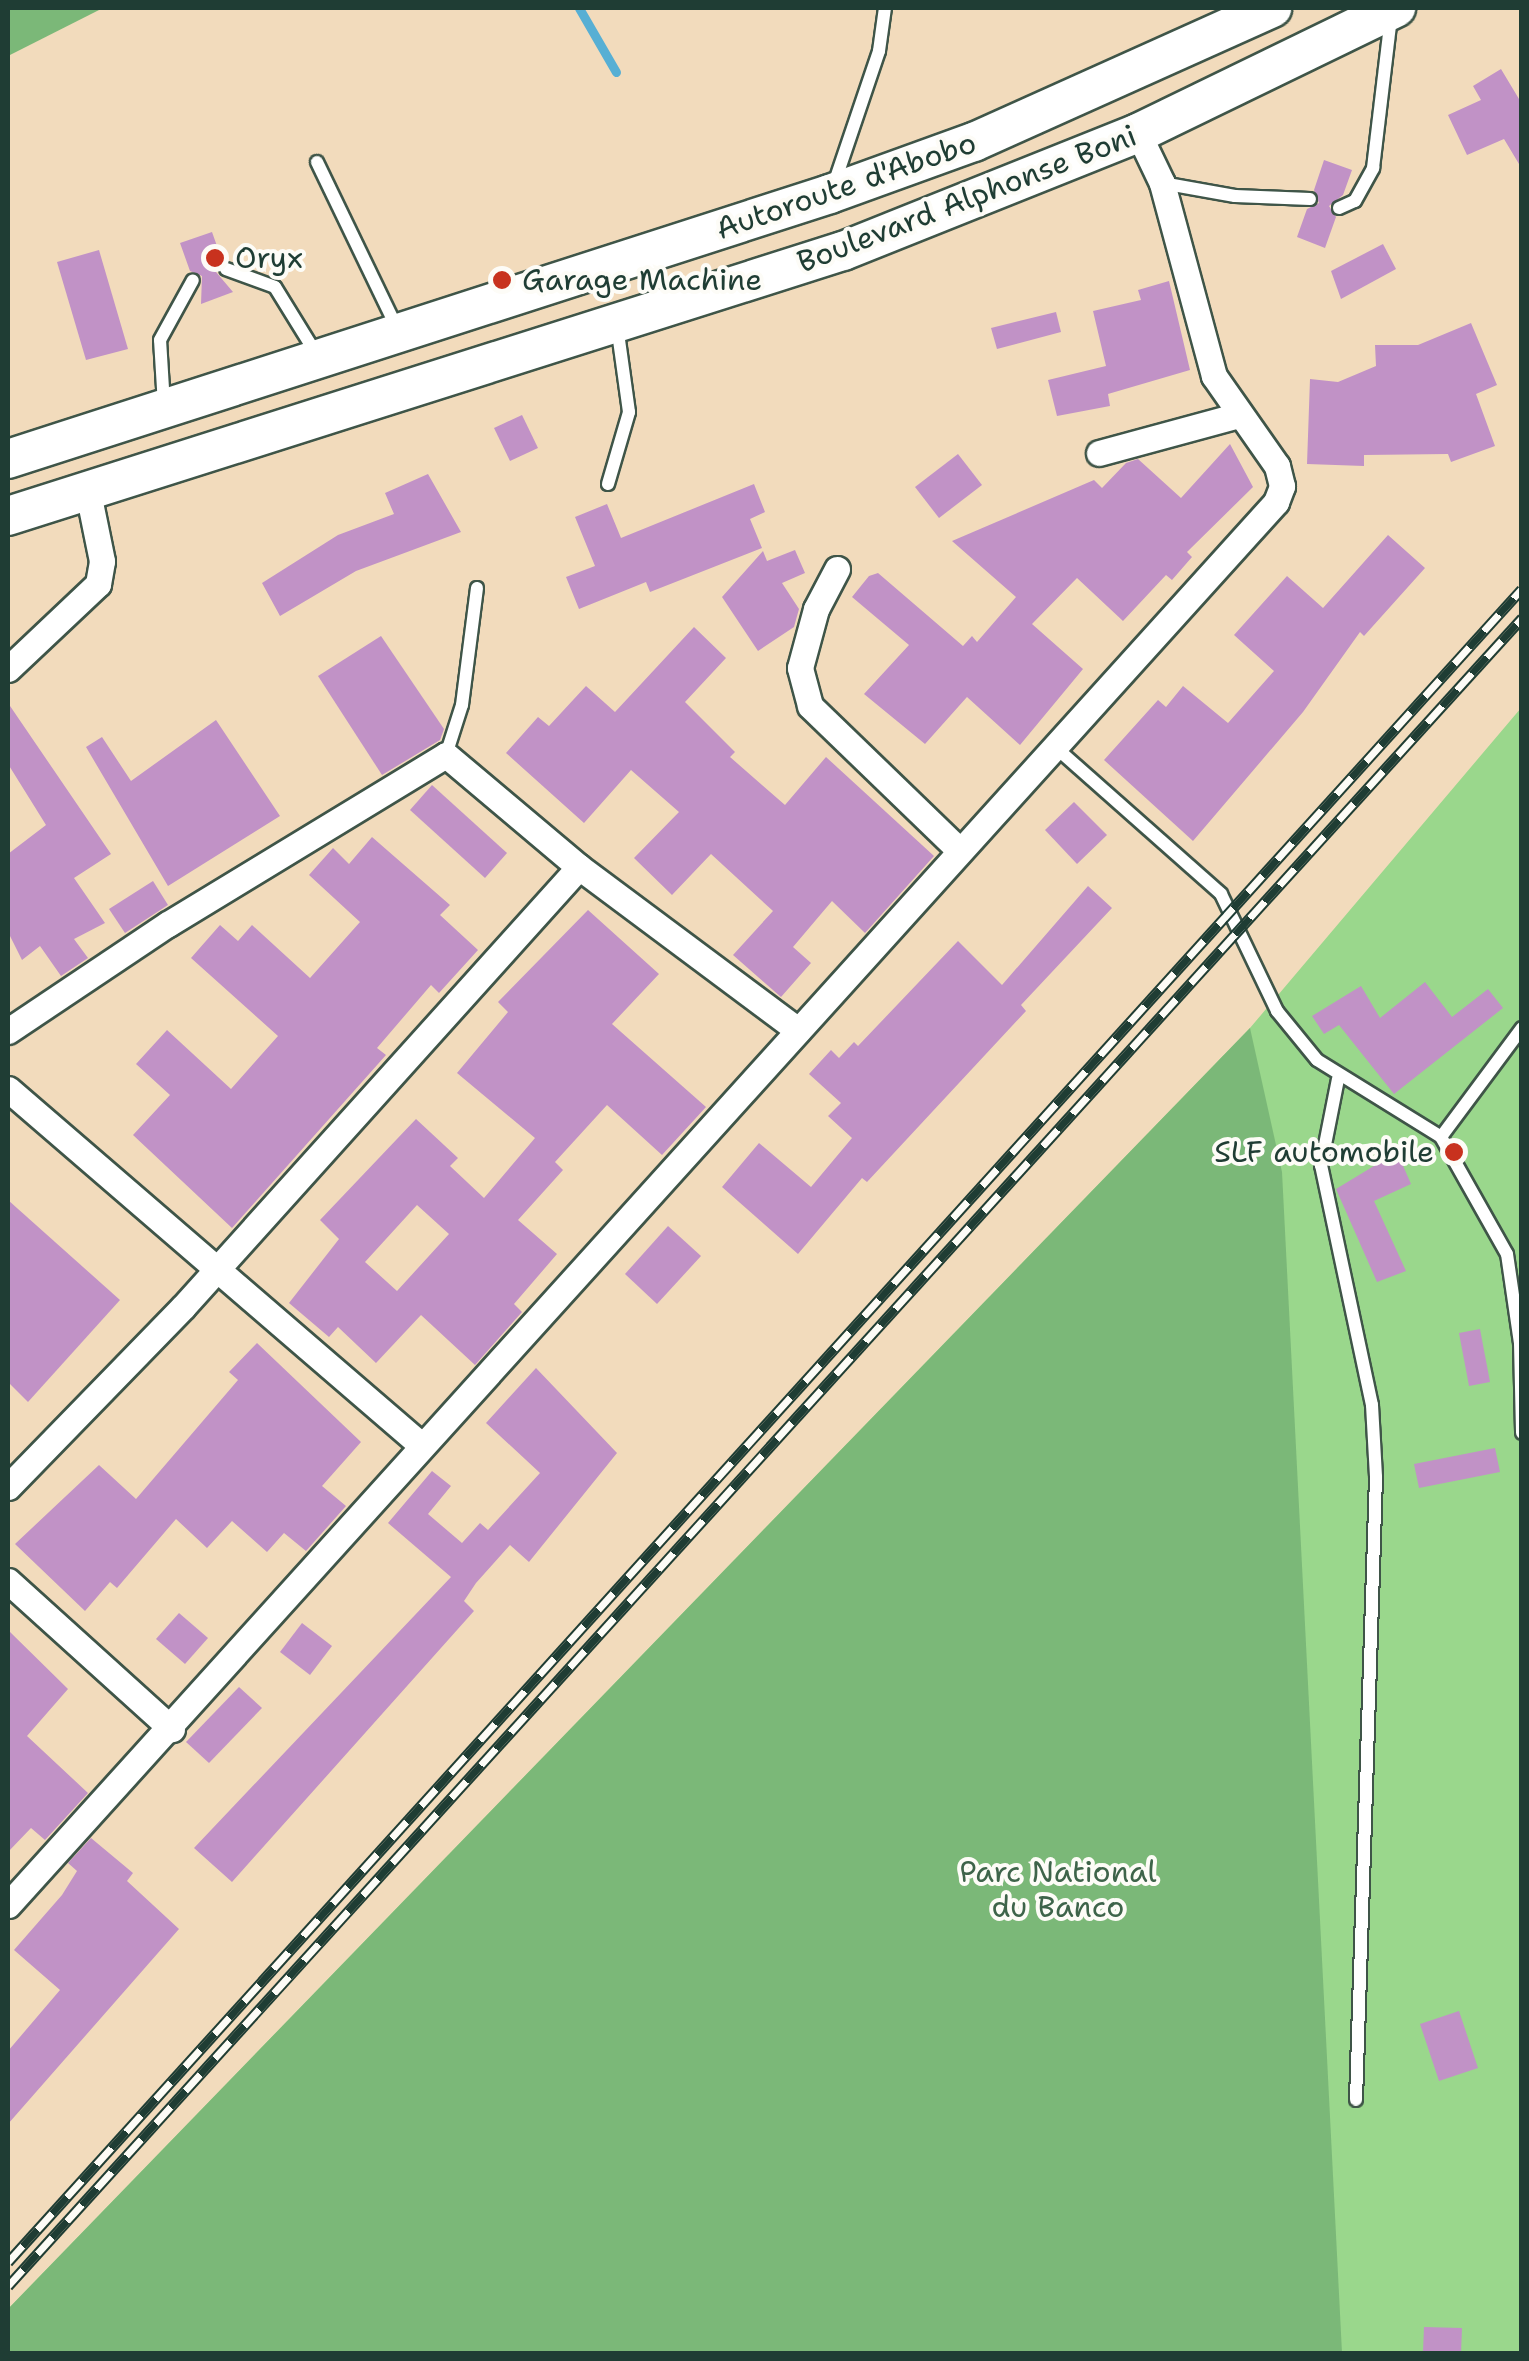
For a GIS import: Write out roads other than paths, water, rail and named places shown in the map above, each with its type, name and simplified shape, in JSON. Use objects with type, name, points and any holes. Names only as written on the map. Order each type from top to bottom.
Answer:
[{"type":"main road","name":"Autoroute d'Abobo","points":[[8,458],[164,413],[830,194],[974,142],[1272,8]]},
{"type":"main road","name":"Boulevard Alphonse Boni","points":[[8,516],[842,251],[1138,133],[1394,8]]},
{"type":"street","points":[[8,1905],[1276,502],[1282,486],[1277,466],[1214,376],[1162,183],[1138,133]]},
{"type":"street","points":[[1099,452],[1239,415]]},
{"type":"street","points":[[8,670],[98,584],[102,561],[88,492]]},
{"type":"street","points":[[836,570],[816,610],[800,668],[810,706],[959,850]]},
{"type":"street","points":[[8,1031],[446,755],[579,866],[798,1030]]},
{"type":"street","points":[[8,1487],[214,1270],[579,866]]},
{"type":"street","points":[[8,1089],[421,1445]]},
{"type":"street","points":[[8,1582],[172,1728]]},
{"type":"lane","points":[[830,194],[879,52],[884,8]]},
{"type":"lane","points":[[1339,208],[1355,202],[1372,168],[1394,8]]},
{"type":"lane","points":[[317,162],[400,335]]},
{"type":"lane","points":[[1162,183],[1235,196],[1310,198]]},
{"type":"lane","points":[[226,269],[275,287],[321,361]]},
{"type":"lane","points":[[164,413],[160,340],[192,280]]},
{"type":"lane","points":[[608,484],[629,412],[617,324]]},
{"type":"lane","points":[[446,755],[462,705],[477,588]]},
{"type":"lane","points":[[1054,746],[1221,894],[1277,1010],[1338,1079],[1441,1137],[1495,1223],[1506,1254],[1521,1343],[1522,1433]]},
{"type":"lane","points":[[1441,1137],[1522,1028]]},
{"type":"lane","points":[[1338,1079],[1321,1165],[1372,1405],[1376,1477],[1356,2100]]},
{"type":"waterway","points":[[579,8],[616,72]]},
{"type":"railway","points":[[8,2262],[1522,589]]},
{"type":"railway","points":[[8,2286],[1522,618]]},
{"type":"place","name":"Oryx","points":[[215,258]]},
{"type":"place","name":"Garage Machine","points":[[502,280]]},
{"type":"place","name":"SLF automobile","points":[[1454,1152]]},
{"type":"park label","name":"Parc National du Banco","points":[[1058,1889]]}]
